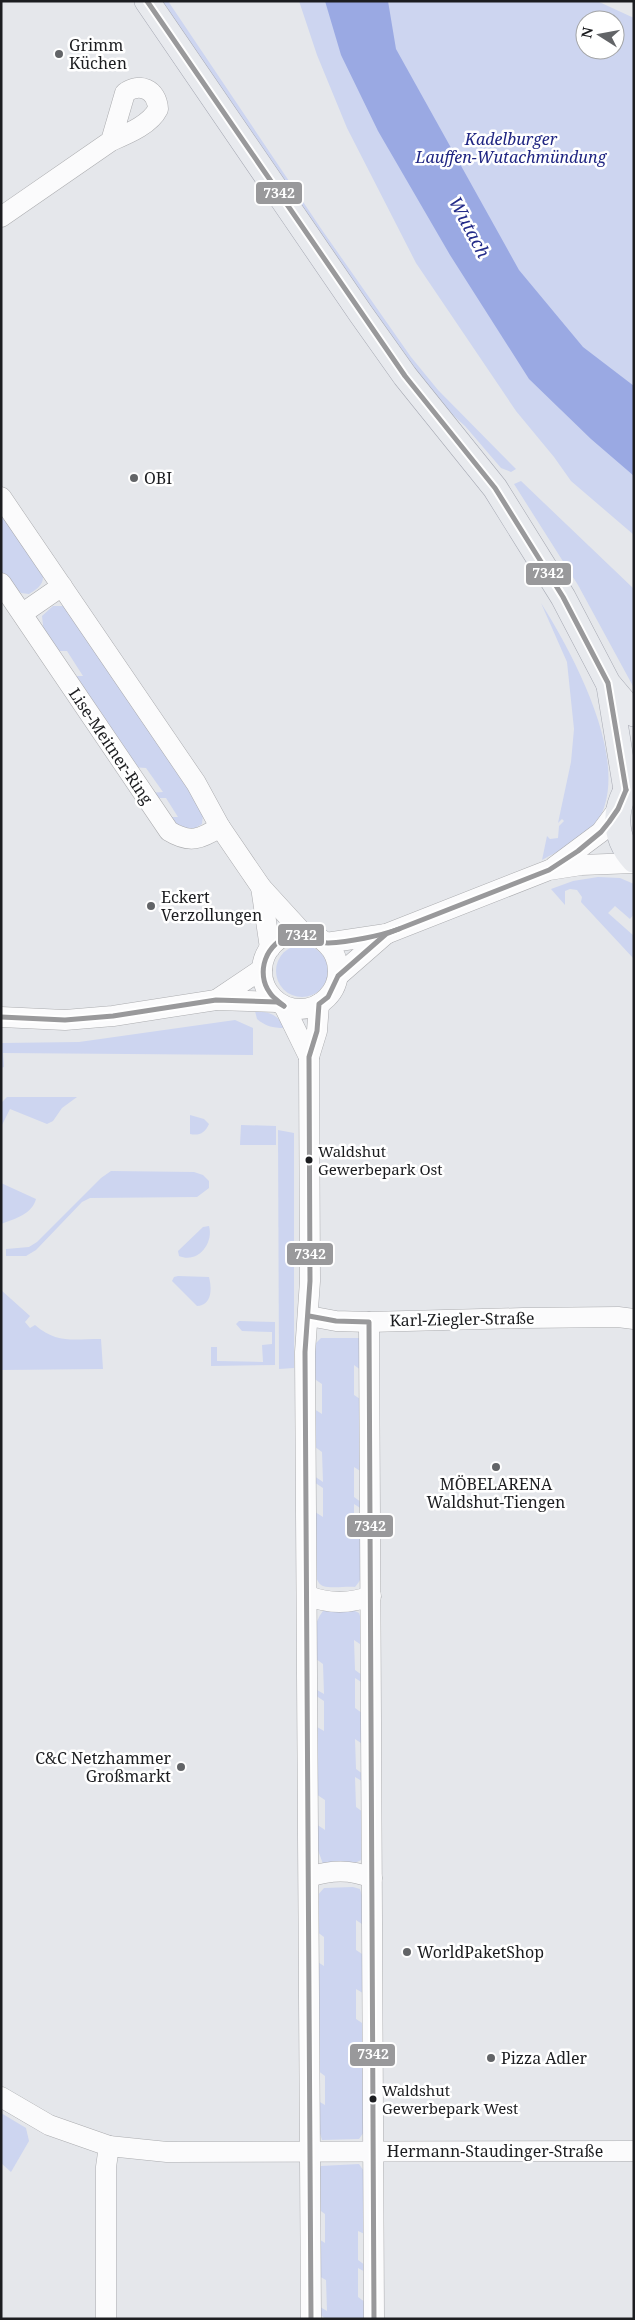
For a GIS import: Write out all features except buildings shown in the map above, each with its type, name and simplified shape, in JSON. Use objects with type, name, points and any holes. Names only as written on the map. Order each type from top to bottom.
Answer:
[{"type":"main road","points":[[147,1],[366,322],[405,376],[495,488],[562,597],[608,683],[634,714]]},
{"type":"main road","points":[[608,683],[626,792],[619,832],[628,854],[634,861]]},
{"type":"street","points":[[1,217],[110,141]]},
{"type":"street","points":[[1,496],[196,783],[220,827],[261,887],[303,933]]},
{"type":"street","name":"Lise-Meitner-Ring","points":[[1,582],[169,831],[182,839],[204,837],[220,827]]},
{"type":"street","points":[[23,614],[62,586]]},
{"type":"street","points":[[326,943],[386,934],[549,870],[601,832],[626,792]]},
{"type":"street","points":[[549,870],[634,861]]},
{"type":"street","points":[[261,887],[270,948]]},
{"type":"street","points":[[309,1057],[281,1004],[269,992],[264,981],[262,969],[265,958],[270,948],[280,939],[291,934],[303,933],[315,936],[326,943],[333,953],[337,964],[338,976]]},
{"type":"street","points":[[1,1017],[66,1020],[216,1000],[281,1004],[302,1009],[319,1004],[331,992],[338,976],[386,934]]},
{"type":"street","points":[[216,1000],[262,969]]},
{"type":"street","points":[[311,2319],[305,1352],[309,1316],[309,1057],[317,1031],[319,1004]]},
{"type":"street","name":"Karl-Ziegler-Straße","points":[[309,1316],[336,1321],[369,1322],[523,1318],[618,1317],[634,1319]]},
{"type":"street","points":[[369,1322],[374,2319]]},
{"type":"street","points":[[308,1596],[322,1601],[339,1603],[358,1601],[371,1596]]},
{"type":"street","points":[[309,1877],[341,1871],[358,1872],[372,1878]]},
{"type":"street","name":"Hermann-Staudinger-Straße","points":[[1,2097],[49,2125],[109,2146],[167,2152],[634,2151]]},
{"type":"street","points":[[106,2319],[106,2167],[109,2146]]},
{"type":"green space","points":[[159,1],[168,1],[322,230],[411,357],[438,390],[516,469],[511,472],[501,468],[465,426],[435,399]]},
{"type":"green space","name":"Kadelburger Lauffen-Wutachmündung","points":[[299,1],[597,1],[617,10],[575,10],[575,60],[625,60],[625,14],[634,18],[634,535],[571,481],[516,411],[416,263],[347,128],[317,55]]},
{"type":"green space","points":[[521,481],[634,589],[634,688],[578,585],[514,484]]},
{"type":"green space","points":[[1,504],[33,550],[42,569],[42,583],[29,594],[21,593],[1,575]]},
{"type":"green space","points":[[541,603],[569,651],[583,680],[604,742],[608,773],[606,800],[596,824],[579,840],[542,860],[547,836],[550,839],[558,838],[559,826],[564,821],[562,819],[558,823],[571,762],[574,729],[567,662]]},
{"type":"green space","points":[[53,606],[64,606],[198,796],[203,814],[202,824],[190,831],[175,827],[166,817],[178,817],[166,798],[152,798],[149,793],[163,792],[146,768],[132,767],[70,676],[83,676],[67,651],[53,651],[44,634],[42,616]]},
{"type":"green space","points":[[598,877],[620,878],[634,884],[634,914],[630,919],[615,906],[608,913],[634,936],[634,959],[581,902],[582,897],[577,890],[570,889],[565,891],[565,905],[551,889],[573,881]]},
{"type":"green space","points":[[297,945],[307,945],[321,952],[328,966],[328,976],[321,990],[307,997],[297,997],[287,993],[280,986],[276,976],[276,966],[280,956],[287,949]]},
{"type":"green space","points":[[255,1011],[265,1012],[276,1017],[284,1028],[273,1027],[263,1023],[257,1019]]},
{"type":"green space","points":[[235,1020],[253,1028],[253,1055],[3,1053],[4,1067],[1,1068],[1,1043],[79,1042]]},
{"type":"green space","points":[[7,1097],[77,1097],[62,1108],[53,1121],[47,1124],[10,1109],[1,1127],[1,1103]]},
{"type":"green space","points":[[190,1115],[204,1119],[209,1124],[204,1132],[196,1135],[190,1134]]},
{"type":"green space","points":[[241,1125],[276,1126],[276,1145],[240,1145]]},
{"type":"green space","points":[[278,1130],[294,1133],[294,1368],[279,1369]]},
{"type":"green space","points":[[111,1171],[194,1172],[203,1175],[209,1181],[209,1188],[197,1197],[90,1198],[82,1202],[36,1250],[26,1256],[6,1256],[6,1249],[29,1247],[37,1242],[101,1178]]},
{"type":"green space","points":[[1,1183],[36,1199],[31,1209],[27,1212],[1,1224]]},
{"type":"green space","points":[[209,1226],[209,1239],[203,1251],[192,1257],[179,1256],[178,1251],[203,1227]]},
{"type":"green space","points":[[174,1277],[209,1277],[210,1296],[206,1303],[197,1306],[172,1281]]},
{"type":"green space","points":[[1,1290],[30,1316],[25,1322],[30,1328],[35,1325],[58,1338],[74,1340],[101,1339],[103,1369],[1,1370]]},
{"type":"green space","points":[[239,1321],[275,1322],[275,1365],[211,1366],[211,1347],[217,1347],[217,1361],[263,1362],[262,1345],[272,1344],[272,1332],[242,1331],[236,1324]]},
{"type":"green space","points":[[321,1338],[359,1338],[364,1344],[365,1373],[354,1365],[354,1395],[366,1403],[365,1474],[354,1467],[354,1497],[365,1505],[365,1511],[354,1504],[354,1534],[366,1542],[366,1553],[365,1566],[355,1587],[323,1586],[315,1574],[313,1564],[312,1510],[323,1517],[323,1488],[311,1480],[311,1474],[323,1482],[322,1452],[311,1444],[311,1407],[322,1414],[322,1384],[310,1376],[314,1345]]},
{"type":"green space","points":[[353,1610],[359,1613],[364,1628],[366,1648],[354,1640],[355,1670],[366,1678],[366,1685],[355,1678],[355,1708],[366,1716],[367,1747],[355,1739],[356,1769],[367,1777],[367,1784],[355,1777],[356,1807],[367,1815],[366,1842],[361,1860],[355,1863],[323,1864],[315,1842],[313,1822],[325,1830],[325,1800],[313,1792],[312,1724],[324,1731],[324,1701],[312,1693],[312,1687],[324,1694],[323,1664],[312,1656],[313,1638],[317,1621],[323,1611]]},
{"type":"green space","points":[[353,1887],[360,1889],[367,1912],[368,1928],[356,1920],[356,1950],[368,1958],[368,1996],[356,1989],[356,2019],[368,2027],[366,2129],[359,2139],[322,2140],[316,2120],[313,2098],[325,2105],[325,2076],[313,2067],[313,1959],[324,1966],[324,1937],[312,1928],[317,1896],[324,1888]]},
{"type":"green space","points":[[1,2113],[26,2128],[29,2141],[11,2172],[1,2163]]},
{"type":"green space","points":[[359,2164],[366,2174],[369,2236],[358,2231],[358,2260],[369,2268],[369,2274],[358,2268],[358,2297],[369,2305],[369,2319],[326,2319],[315,2311],[315,2304],[327,2311],[326,2280],[315,2274],[314,2236],[325,2243],[325,2214],[314,2206],[317,2175],[321,2166]]},
{"type":"water","name":"Wutach","points":[[325,1],[388,1],[396,49],[519,270],[583,347],[634,386],[634,476],[591,439],[529,379],[450,255],[378,131],[341,55]]},
{"type":"transit line","name":"7342","points":[[147,1],[405,376],[495,488],[563,597],[608,683],[626,790]]},
{"type":"transit line","name":"7342","points":[[311,2319],[305,1352],[310,1281],[309,1057],[317,1031],[319,1004],[328,997],[338,976],[386,934],[549,870],[578,851],[601,832],[609,822],[618,809],[626,790]]},
{"type":"transit line","name":"7342","points":[[284,1006],[270,993],[263,976],[263,968],[269,951],[282,939],[301,935],[328,943],[355,940],[399,929]]},
{"type":"transit line","name":"7342","points":[[1,1017],[65,1020],[113,1016],[216,1000],[277,1002],[284,1006]]},
{"type":"transit line","name":"7342","points":[[309,1316],[336,1321],[369,1322],[374,2319]]},
{"type":"place","name":"Grimm Küchen","points":[[59,54]]},
{"type":"place","name":"OBI","points":[[134,478]]},
{"type":"place","name":"Eckert Verzollungen","points":[[151,906]]},
{"type":"place","name":"Waldshut Gewerbepark Ost","points":[[309,1160]]},
{"type":"place","name":"MÖBELARENA Waldshut-Tiengen","points":[[496,1467]]},
{"type":"place","name":"C&C Netzhammer Großmarkt","points":[[181,1767]]},
{"type":"place","name":"WorldPaketShop","points":[[407,1952]]},
{"type":"place","name":"Pizza Adler","points":[[491,2058]]},
{"type":"place","name":"Waldshut Gewerbepark West","points":[[373,2099]]}]
